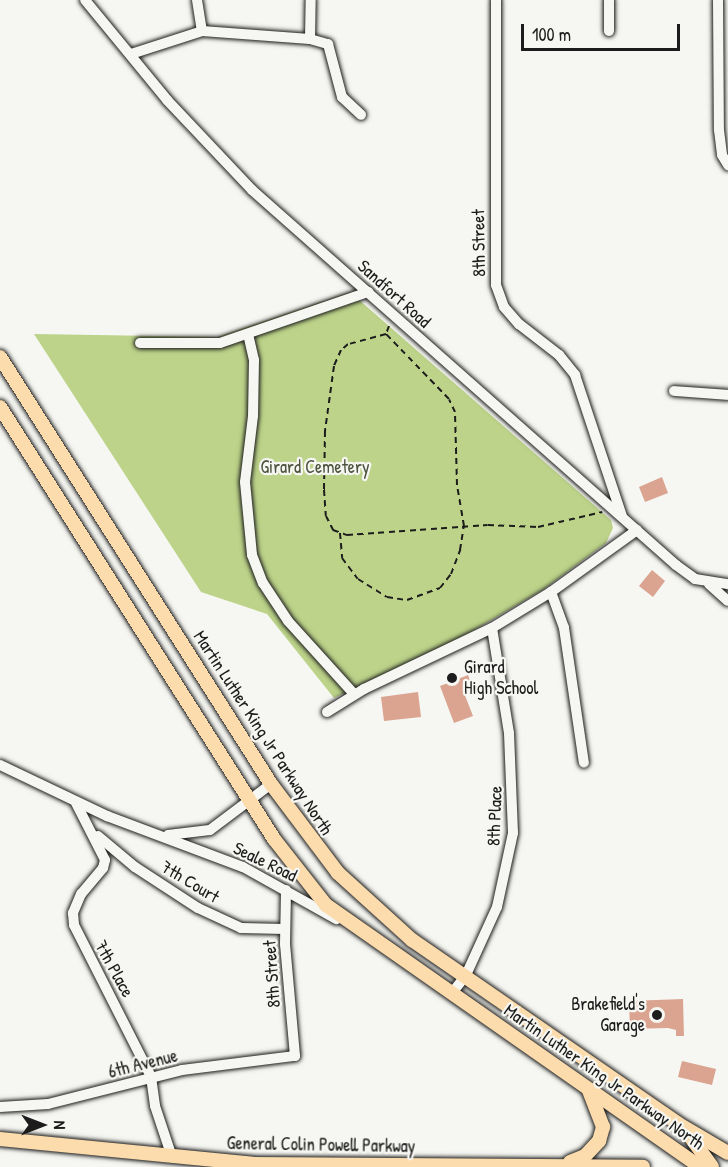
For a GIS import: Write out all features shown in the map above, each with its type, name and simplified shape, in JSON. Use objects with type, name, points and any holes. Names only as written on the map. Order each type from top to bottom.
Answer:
[{"type":"main road","name":"Martin Luther King Jr Parkway North","points":[[0,357],[271,784],[306,835],[356,891],[412,940],[678,1123],[728,1153]]},
{"type":"main road","name":"Martin Luther King Jr Parkway North","points":[[0,406],[274,839],[319,898],[360,932],[452,993],[700,1167]]},
{"type":"main road","points":[[564,1165],[585,1156],[599,1141],[603,1127],[597,1105],[580,1082],[587,1060]]},
{"type":"main road","points":[[678,1123],[701,1147],[712,1167]]},
{"type":"main road","name":"General Colin Powell Parkway","points":[[0,1139],[172,1157],[291,1164],[643,1167]]},
{"type":"street","name":"Sandfort Road","points":[[85,0],[218,155],[393,315],[685,572],[709,584]]},
{"type":"street","points":[[197,0],[202,31]]},
{"type":"street","points":[[310,39],[311,0]]},
{"type":"street","name":"8th Street","points":[[496,0],[496,285],[504,307],[519,324],[559,355],[575,375],[622,516]]},
{"type":"street","points":[[609,0],[609,31]]},
{"type":"street","points":[[718,0],[723,100],[722,155],[728,165]]},
{"type":"street","points":[[131,54],[202,31],[310,39],[328,44],[342,97],[360,115]]},
{"type":"street","points":[[140,343],[220,343],[368,292]]},
{"type":"street","points":[[248,334],[254,372],[245,501],[252,555],[264,583],[288,621],[354,694]]},
{"type":"street","points":[[674,392],[728,395]]},
{"type":"street","points":[[327,712],[354,694],[492,628],[551,592],[638,530]]},
{"type":"street","points":[[709,584],[728,584]]},
{"type":"street","points":[[709,584],[728,601]]},
{"type":"street","points":[[551,592],[564,628],[584,763]]},
{"type":"street","name":"8th Place","points":[[452,993],[466,975],[497,907],[513,833],[509,733],[492,628]]},
{"type":"street","name":"Seale Road","points":[[0,765],[76,803],[243,867],[360,932]]},
{"type":"street","name":"Seale Road","points":[[150,833],[175,837],[210,830],[249,798],[271,784]]},
{"type":"street","name":"7th Place","points":[[76,803],[102,848],[103,868],[81,894],[73,913],[74,925],[151,1077],[155,1106],[172,1157]]},
{"type":"street","name":"7th Court","points":[[91,830],[135,867],[198,908],[241,928],[285,929]]},
{"type":"street","name":"8th Street","points":[[286,890],[285,929],[295,1056]]},
{"type":"street","name":"6th Avenue","points":[[0,1107],[48,1104],[151,1077],[295,1056]]},
{"type":"path","points":[[386,334],[393,315]]},
{"type":"path","points":[[340,532],[342,558],[358,579],[387,597],[406,600],[440,588],[451,574],[464,526],[457,485],[455,412],[449,399],[386,334]]},
{"type":"path","points":[[386,334],[348,344],[334,366],[327,409],[324,490],[326,516],[333,530],[409,533],[464,526],[561,525],[613,508]]},
{"type":"green space","name":"Girard Cemetery","points":[[350,292],[611,520],[613,528],[606,543],[544,589],[464,636],[334,698],[267,614],[201,592],[34,334],[217,337]]},
{"type":"building","points":[[662,477],[668,493],[645,502],[639,487]]},
{"type":"building","points":[[652,570],[665,581],[653,597],[639,586]]},
{"type":"building","points":[[468,675],[473,689],[464,693],[473,716],[454,723],[440,686]]},
{"type":"building","points":[[418,692],[421,717],[384,721],[381,697]]},
{"type":"building","name":"Brakefield's Garage","points":[[683,999],[684,1036],[676,1036],[676,1030],[668,1028],[630,1029],[629,1001]]},
{"type":"building","points":[[682,1061],[716,1069],[712,1085],[678,1077]]},
{"type":"place","name":"Girard High School","points":[[452,678]]},
{"type":"place","name":"Brakefield's Garage","points":[[657,1015]]}]
